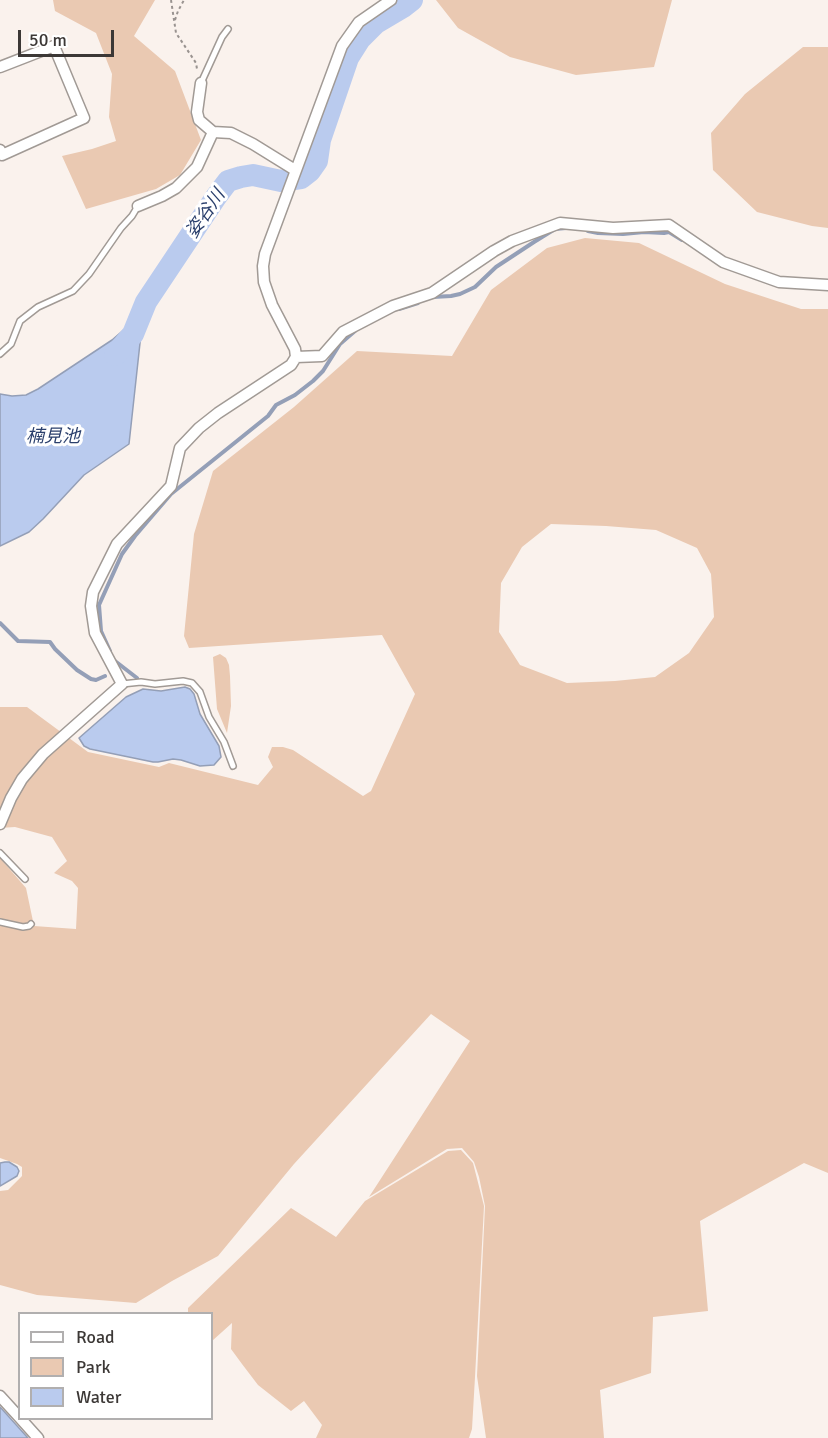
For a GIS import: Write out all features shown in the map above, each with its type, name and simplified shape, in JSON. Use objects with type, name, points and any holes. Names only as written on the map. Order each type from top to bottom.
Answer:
[{"type":"street","points":[[0,824],[22,779],[43,754],[122,684],[95,633],[91,606],[93,592],[117,544],[171,486],[180,448],[199,428],[291,365],[296,357],[295,349],[264,282],[263,266],[266,254],[342,46],[359,22],[391,0]]},
{"type":"street","points":[[0,68],[54,46],[84,118],[2,155],[0,150]]},
{"type":"street","points":[[201,83],[197,112],[199,120],[213,132],[231,133],[254,144],[295,172]]},
{"type":"street","points":[[138,206],[176,188],[197,167],[213,132]]},
{"type":"street","points":[[296,357],[322,356],[343,332],[393,306],[432,293],[512,241],[560,223],[613,228],[669,225],[723,262],[779,282],[828,285]]},
{"type":"street","points":[[0,1396],[18,1416]]},
{"type":"street","points":[[22,1420],[38,1438]]},
{"type":"lane","points":[[201,83],[228,29]]},
{"type":"lane","points":[[0,354],[12,344],[20,321],[38,306],[73,291],[89,274],[138,206]]},
{"type":"lane","points":[[122,684],[183,681],[192,683],[200,692],[209,717],[224,742],[233,766]]},
{"type":"lane","points":[[0,853],[25,879]]},
{"type":"lane","points":[[0,922],[23,927],[31,924]]},
{"type":"path","points":[[171,0],[176,33],[196,63],[201,83]]},
{"type":"path","points":[[174,22],[184,0]]},
{"type":"green space","points":[[53,0],[155,0],[134,36],[175,71],[201,140],[180,175],[156,189],[86,209],[62,156],[116,141],[109,117],[112,74],[96,33],[55,11]]},
{"type":"green space","points":[[436,0],[672,0],[654,67],[576,75],[510,57],[458,28]]},
{"type":"green space","points":[[803,47],[828,47],[828,228],[757,212],[713,170],[711,133],[745,94]]},
{"type":"green space","points":[[585,238],[639,243],[725,284],[801,309],[828,309],[828,1173],[804,1163],[700,1221],[708,1311],[653,1317],[651,1373],[600,1390],[604,1438],[486,1438],[477,1376],[485,1206],[474,1162],[462,1148],[447,1149],[369,1197],[470,1041],[431,1014],[294,1164],[218,1256],[136,1303],[37,1295],[0,1285],[0,1191],[8,1190],[22,1176],[22,1167],[0,1158],[0,858],[26,888],[34,926],[76,929],[78,888],[72,881],[54,873],[67,861],[52,837],[15,827],[0,828],[0,707],[27,707],[88,752],[159,767],[169,763],[258,785],[273,767],[268,757],[272,747],[283,747],[293,750],[363,796],[371,791],[415,694],[382,635],[189,648],[184,636],[194,534],[213,471],[294,407],[357,351],[452,356],[491,290],[547,248]],"holes":[[[551,524],[656,530],[697,548],[711,574],[714,617],[689,653],[655,677],[567,683],[520,665],[499,632],[501,583],[522,547]]]},
{"type":"green space","points":[[220,654],[226,658],[230,676],[231,706],[227,733],[217,709],[213,657]]},
{"type":"green space","points":[[461,1150],[473,1163],[484,1206],[472,1429],[469,1438],[316,1438],[322,1425],[304,1401],[291,1411],[258,1385],[231,1349],[232,1323],[213,1340],[213,1312],[188,1312],[188,1308],[291,1208],[336,1237],[365,1201],[448,1151]]},
{"type":"water","name":"楠見池","points":[[127,327],[141,334],[129,444],[84,475],[29,532],[0,546],[0,394],[26,395],[38,389],[112,340]]},
{"type":"water","points":[[185,687],[194,694],[200,714],[219,746],[221,757],[214,765],[200,766],[173,759],[153,762],[90,749],[84,746],[79,738],[126,697],[143,689],[161,691]]},
{"type":"water","points":[[9,1162],[19,1171],[17,1176],[0,1186],[0,1163]]},
{"type":"water","points":[[0,1407],[28,1438],[0,1438]]},
{"type":"waterway","name":"姿谷川","points":[[115,355],[133,334],[146,302],[228,181],[253,175],[281,181],[301,178],[310,171],[317,161],[320,140],[348,58],[360,39],[376,23],[412,0]]},
{"type":"waterway","points":[[433,297],[460,294],[475,287],[496,267],[534,242],[555,229],[566,228]]},
{"type":"waterway","points":[[588,231],[623,234],[669,232],[682,240]]},
{"type":"waterway","points":[[399,309],[418,303]]},
{"type":"waterway","points":[[110,651],[101,631],[99,605],[122,554],[135,536],[171,494],[268,416],[276,405],[295,395],[313,381],[323,371],[340,344],[355,331]]},
{"type":"waterway","points":[[0,623],[18,641],[50,642],[77,670],[91,679],[96,680],[105,676]]},
{"type":"waterway","points":[[115,661],[137,678]]}]
